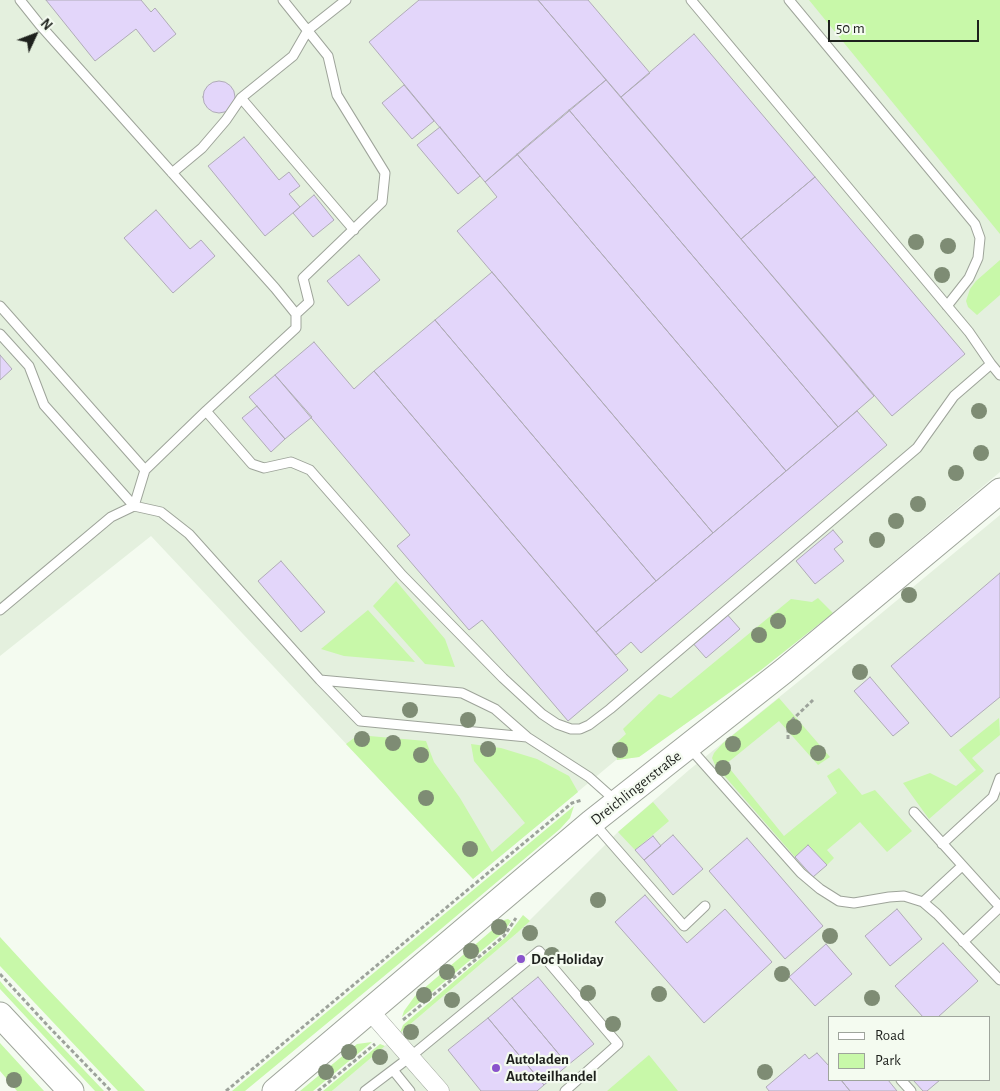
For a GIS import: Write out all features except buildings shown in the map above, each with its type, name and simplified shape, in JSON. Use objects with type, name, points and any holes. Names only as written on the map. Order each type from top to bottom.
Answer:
[{"type":"street","name":"Dreichlingerstraße","points":[[276,1091],[592,822],[806,653],[1000,491]]},
{"type":"street","points":[[369,1010],[440,1091]]},
{"type":"street","points":[[0,1015],[71,1091]]},
{"type":"lane","points":[[0,610],[111,517],[134,506],[145,470],[296,328],[296,314],[275,288],[40,25],[20,0]]},
{"type":"lane","points":[[283,0],[328,56],[337,95],[385,173],[382,202],[303,278],[309,302],[296,314]]},
{"type":"lane","points":[[172,173],[202,148],[226,120],[241,98],[293,56],[308,30],[346,0]]},
{"type":"lane","points":[[691,0],[969,332],[1000,375]]},
{"type":"lane","points":[[789,0],[975,224],[980,238],[978,258],[969,278],[947,306]]},
{"type":"lane","points":[[241,98],[354,230]]},
{"type":"lane","points":[[0,306],[145,470]]},
{"type":"lane","points":[[0,334],[29,366],[44,405],[134,506],[161,512],[189,534],[320,680],[360,721],[527,737]]},
{"type":"lane","points":[[206,411],[252,464],[264,468],[292,462],[310,470],[402,575],[503,678],[542,714],[564,727],[580,729],[589,725],[610,709],[917,448],[954,396],[991,364]]},
{"type":"lane","points":[[320,680],[462,694],[495,709],[527,737],[589,777],[617,802]]},
{"type":"lane","points":[[689,746],[801,873],[820,888],[840,901],[854,903],[904,896],[923,902],[998,974]]},
{"type":"lane","points":[[942,844],[992,797],[1000,778]]},
{"type":"lane","points":[[914,812],[1000,907],[964,942]]},
{"type":"lane","points":[[592,822],[684,926],[705,906]]},
{"type":"lane","points":[[923,902],[962,866]]},
{"type":"lane","points":[[365,1091],[410,1057],[539,951],[618,1044],[565,1091]]},
{"type":"lane","points":[[393,1070],[410,1091]]},
{"type":"lane","points":[[902,1081],[911,1091]]},
{"type":"path","points":[[788,740],[788,726],[792,719],[813,700]]},
{"type":"path","points":[[226,1091],[572,803],[585,799],[617,802]]},
{"type":"path","points":[[318,1091],[504,936],[518,914]]},
{"type":"path","points":[[0,974],[111,1091]]},
{"type":"shaded area","points":[[0,0],[1000,0],[1000,472],[833,613],[761,670],[639,757],[616,760],[473,879],[151,536],[0,656]]},
{"type":"shaded area","points":[[1000,515],[1000,1091],[332,1091],[517,933],[618,832],[689,770]]},
{"type":"green space","points":[[809,0],[1000,0],[1000,234]]},
{"type":"green space","points":[[1000,260],[1000,295],[977,315],[968,307],[966,301],[970,289],[976,281]]},
{"type":"green space","points":[[396,581],[445,639],[455,667],[425,664],[373,606]]},
{"type":"green space","points":[[818,598],[833,613],[761,670],[639,757],[617,760],[615,744],[626,734],[623,729],[659,694],[671,698],[791,599],[812,602]]},
{"type":"green space","points":[[368,610],[415,662],[344,656],[321,649]]},
{"type":"green space","points":[[779,698],[830,757],[818,765],[779,721],[726,764],[784,836],[837,793],[827,776],[839,768],[862,795],[875,790],[912,831],[887,852],[860,822],[827,850],[834,858],[827,865],[808,845],[795,857],[715,765],[712,758],[723,743]]},
{"type":"green space","points":[[999,718],[1000,735],[972,758],[984,771],[929,819],[903,783],[930,773],[956,786],[976,770],[959,750]]},
{"type":"green space","points":[[358,735],[426,741],[434,762],[460,798],[492,852],[525,823],[474,761],[471,744],[501,748],[537,759],[569,776],[578,792],[473,879],[346,744]]},
{"type":"green space","points":[[653,802],[669,821],[635,850],[618,832]]},
{"type":"green space","points":[[574,806],[570,818],[560,829],[423,944],[245,1091],[232,1091]]},
{"type":"green space","points":[[523,915],[530,921],[400,1033],[403,1025],[507,936]]},
{"type":"green space","points":[[508,919],[511,921],[504,932],[402,1017],[415,996],[504,920]]},
{"type":"green space","points":[[0,937],[145,1091],[118,1091],[0,966]]},
{"type":"green space","points":[[0,981],[104,1091],[95,1091],[0,989]]},
{"type":"green space","points":[[372,1042],[313,1091],[300,1091],[357,1044]]},
{"type":"green space","points":[[0,1043],[44,1091],[17,1091],[0,1071]]},
{"type":"green space","points":[[380,1044],[385,1046],[332,1091],[323,1091]]},
{"type":"green space","points":[[649,1055],[678,1091],[607,1091]]},
{"type":"place","name":"Doc Holiday","points":[[521,959]]},
{"type":"place","name":"Autoladen Autoteilhandel","points":[[496,1068]]}]
